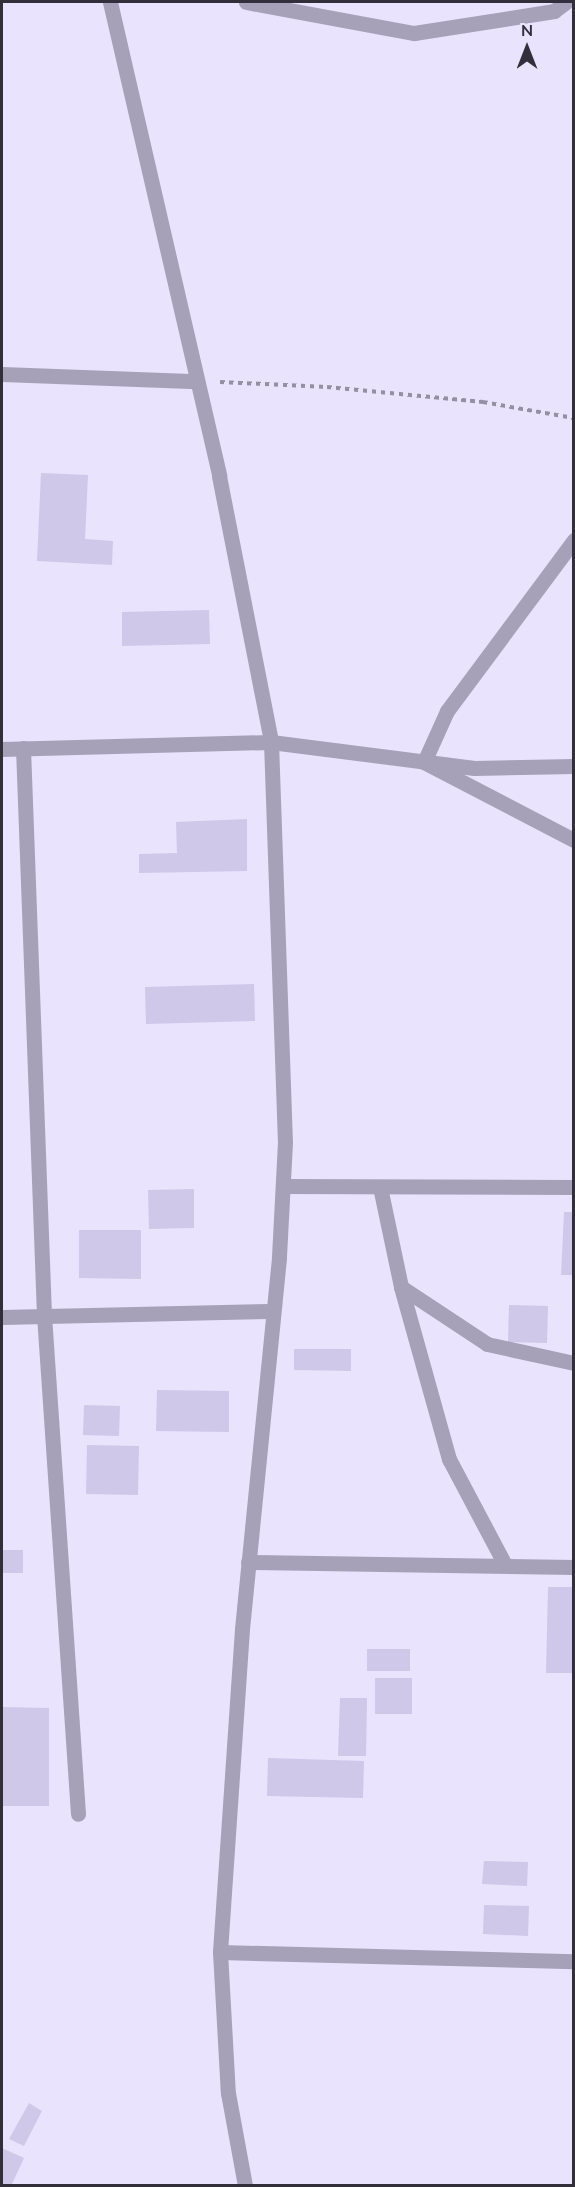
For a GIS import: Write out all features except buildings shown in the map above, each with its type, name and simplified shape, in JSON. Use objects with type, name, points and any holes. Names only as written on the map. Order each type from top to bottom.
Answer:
[{"type":"street","points":[[110,2],[197,381],[271,742],[285,1142],[283,1186],[248,1562],[220,1952],[228,2093],[245,2186]]},
{"type":"street","points":[[246,2],[414,33],[554,11],[566,2]]},
{"type":"street","points":[[2,374],[197,381]]},
{"type":"street","points":[[424,762],[447,711],[573,540]]},
{"type":"street","points":[[2,749],[271,742],[474,768],[573,765]]},
{"type":"street","points":[[23,748],[44,1315],[78,1814]]},
{"type":"street","points":[[424,762],[573,840]]},
{"type":"street","points":[[283,1186],[573,1187]]},
{"type":"street","points":[[380,1187],[401,1287],[449,1459],[504,1563]]},
{"type":"street","points":[[401,1287],[487,1344],[573,1363]]},
{"type":"street","points":[[2,1317],[270,1311]]},
{"type":"street","points":[[248,1562],[504,1563],[573,1567]]},
{"type":"street","points":[[220,1952],[573,1961]]},
{"type":"path","points":[[197,381],[349,389],[483,402],[573,418]]}]
